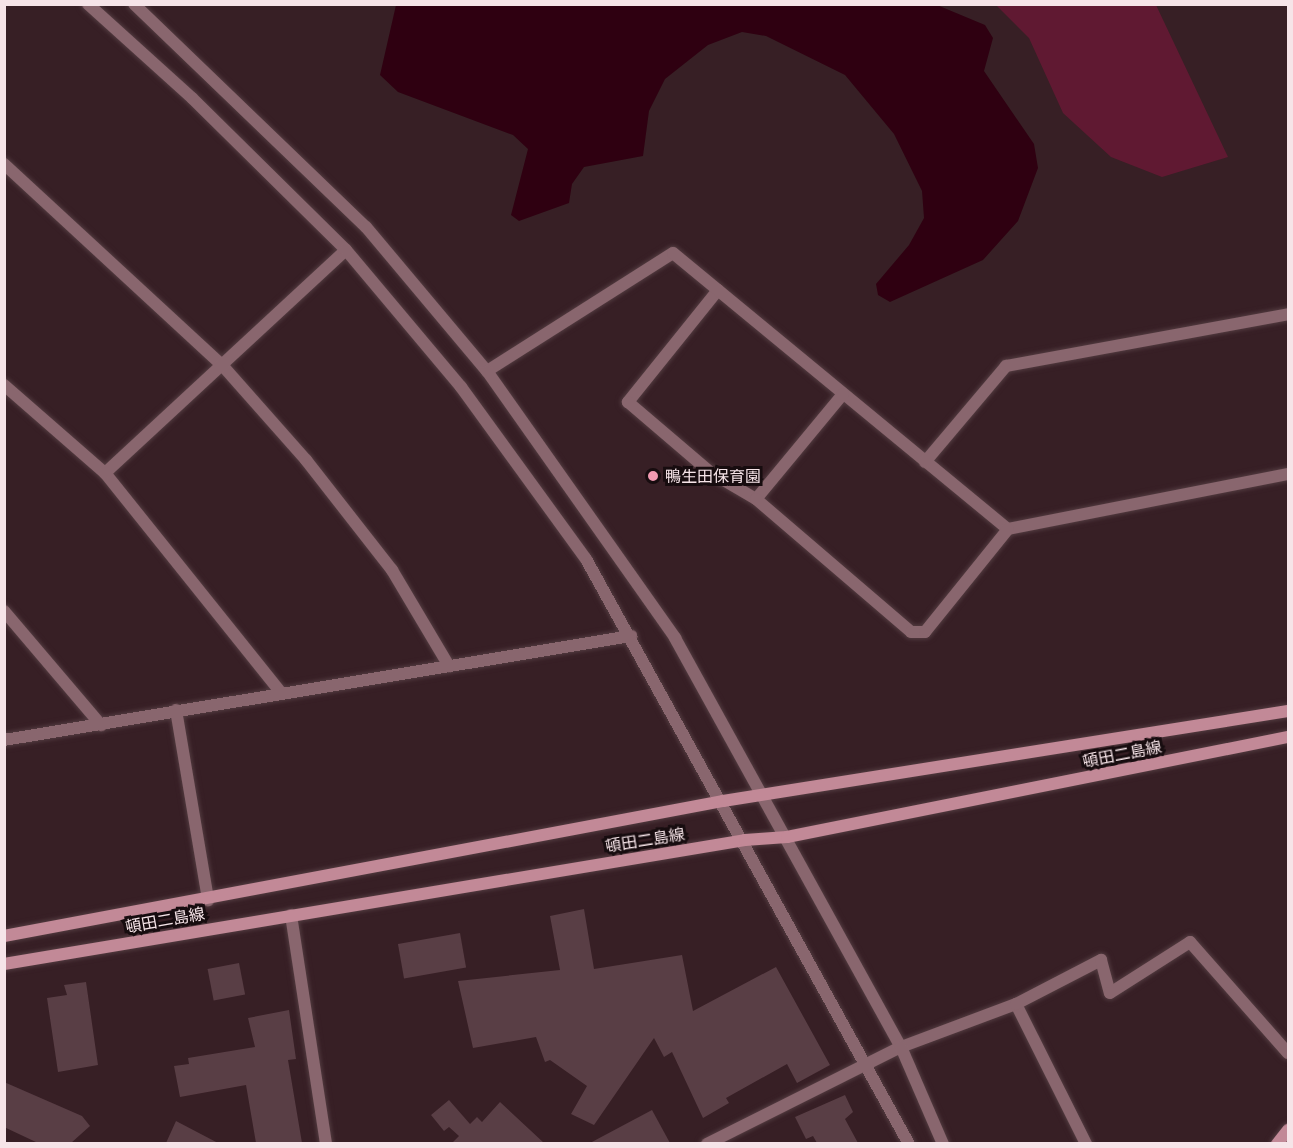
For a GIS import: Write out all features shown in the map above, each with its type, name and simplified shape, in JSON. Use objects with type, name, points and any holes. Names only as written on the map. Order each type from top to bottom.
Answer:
[{"type":"main road","name":"頓田二島線","points":[[4,936],[208,900],[723,801],[766,797],[1288,711]]},
{"type":"main road","name":"頓田二島線","points":[[4,964],[745,840],[787,837],[1288,737]]},
{"type":"main road","points":[[1280,1143],[1288,1130]]},
{"type":"street","points":[[88,4],[192,98],[345,250],[461,387],[586,559],[745,840],[909,1143]]},
{"type":"street","points":[[134,4],[366,227],[487,371],[675,638],[766,797],[901,1047],[943,1143]]},
{"type":"street","points":[[4,164],[222,365],[306,460],[392,570],[449,666]]},
{"type":"street","points":[[105,473],[345,250]]},
{"type":"street","points":[[487,371],[673,253],[1008,529]]},
{"type":"street","points":[[718,291],[628,402],[710,472],[756,499],[911,632],[925,632],[1008,529],[1288,474]]},
{"type":"street","points":[[925,462],[1006,366],[1288,314]]},
{"type":"street","points":[[4,385],[105,473],[281,693]]},
{"type":"street","points":[[756,499],[843,394]]},
{"type":"street","points":[[4,611],[101,725]]},
{"type":"street","points":[[4,740],[631,636]]},
{"type":"street","points":[[176,710],[208,900]]},
{"type":"street","points":[[291,915],[326,1143]]},
{"type":"street","points":[[708,1143],[901,1047],[1016,1004],[1101,960],[1110,993],[1190,942],[1288,1053]]},
{"type":"street","points":[[1016,1004],[1086,1143]]},
{"type":"shaded area","points":[[396,5],[937,5],[985,25],[993,38],[984,71],[1034,144],[1038,168],[1018,221],[983,260],[890,302],[878,295],[876,284],[909,245],[924,218],[922,191],[894,134],[845,75],[766,36],[742,32],[708,45],[665,79],[649,111],[643,156],[584,167],[572,184],[569,203],[519,221],[511,215],[528,149],[513,135],[398,92],[380,75]]},
{"type":"shaded area","points":[[996,5],[1156,5],[1228,157],[1162,177],[1111,157],[1063,113],[1029,38]]},
{"type":"building","points":[[584,909],[594,969],[682,955],[693,1011],[776,967],[830,1065],[797,1083],[787,1064],[726,1098],[729,1103],[703,1118],[672,1052],[664,1057],[654,1038],[594,1125],[571,1114],[587,1086],[550,1060],[545,1062],[536,1037],[473,1048],[458,981],[560,970],[550,916]]},
{"type":"building","points":[[460,933],[466,967],[404,978],[398,944]]},
{"type":"building","points":[[239,963],[245,994],[214,1001],[208,969]]},
{"type":"building","points":[[86,982],[98,1065],[58,1072],[47,998],[67,995],[64,985]]},
{"type":"building","points":[[289,1010],[296,1059],[288,1060],[302,1143],[256,1143],[246,1085],[180,1097],[174,1066],[189,1064],[188,1058],[255,1047],[248,1018]]},
{"type":"building","points":[[4,1082],[82,1116],[90,1126],[71,1143],[38,1143],[4,1127]]},
{"type":"building","points":[[845,1095],[853,1112],[845,1119],[858,1143],[817,1143],[813,1136],[806,1139],[795,1117]]},
{"type":"building","points":[[449,1100],[470,1124],[477,1117],[482,1122],[500,1102],[544,1143],[452,1143],[459,1136],[449,1127],[444,1131],[431,1115]]},
{"type":"building","points":[[652,1110],[670,1143],[590,1143]]},
{"type":"building","points":[[176,1121],[218,1143],[166,1143]]},
{"type":"place","name":"鴨生田保育園","points":[[653,476]]}]
